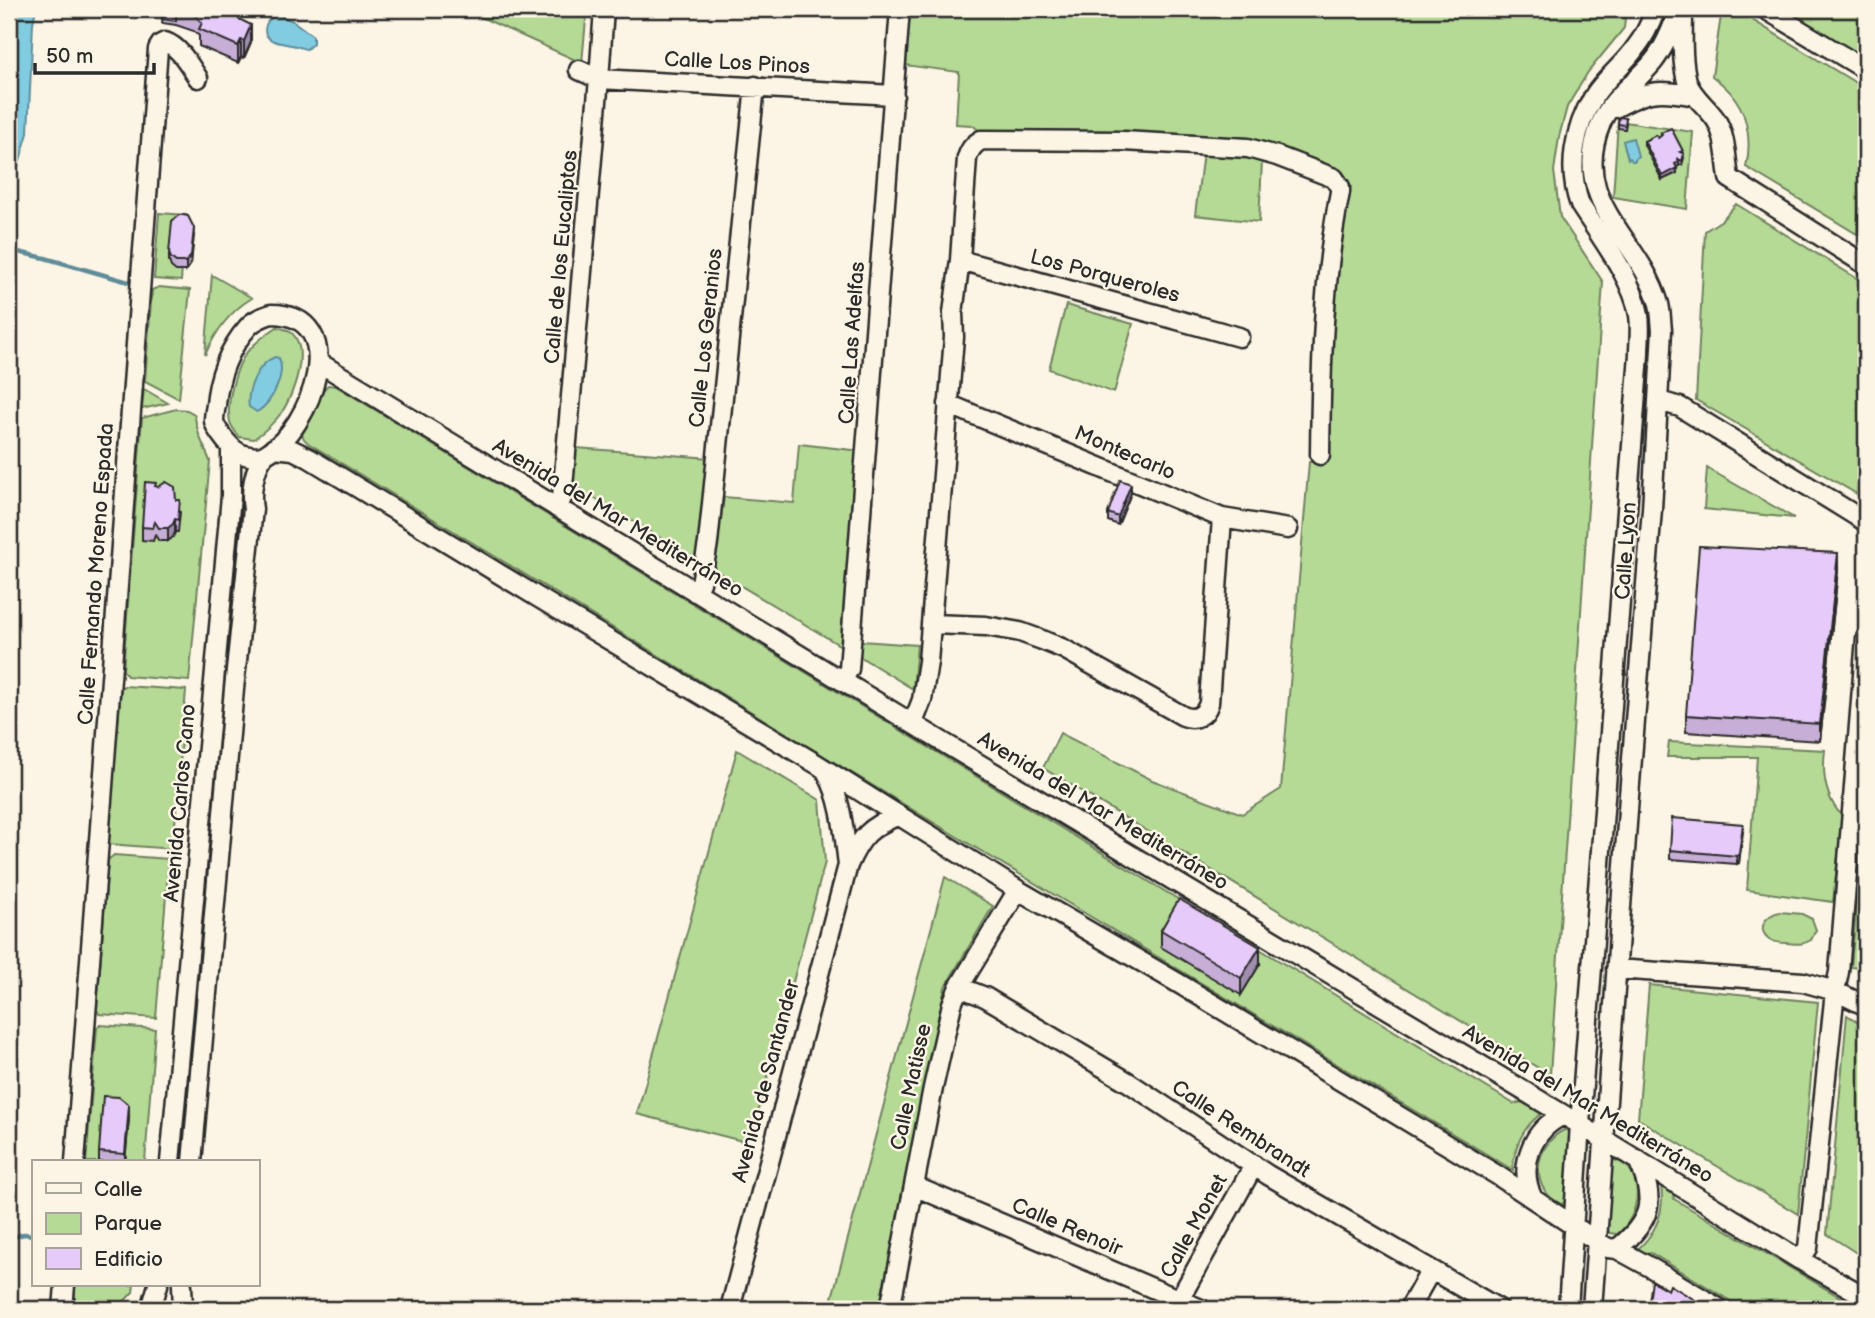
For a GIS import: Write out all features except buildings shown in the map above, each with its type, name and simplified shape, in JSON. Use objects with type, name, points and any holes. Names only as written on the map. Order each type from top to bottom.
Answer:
[{"type":"street","name":"Calle de los Eucaliptos","points":[[557,508],[562,498],[604,9]]},
{"type":"street","name":"Calle Las Adelfas","points":[[843,680],[849,669],[900,9]]},
{"type":"street","name":"Calle Lyon","points":[[1568,1309],[1573,1226],[1572,1119],[1639,354],[1639,317],[1634,299],[1626,280],[1580,205],[1573,176],[1574,155],[1577,133],[1595,95],[1636,48],[1656,9]]},
{"type":"street","name":"Calle Lyon","points":[[1592,1309],[1652,509],[1662,330],[1659,305],[1642,267],[1599,199],[1592,174],[1596,139],[1602,121],[1618,98],[1654,61],[1681,9]]},
{"type":"street","points":[[1681,9],[1683,60],[1687,83],[1721,129],[1729,178],[1866,265]]},
{"type":"street","points":[[1765,9],[1866,70]]},
{"type":"street","name":"Calle Fernando Moreno Espada","points":[[75,1160],[160,44],[165,42],[172,45],[198,78]]},
{"type":"street","name":"Calle Los Pinos","points":[[579,70],[599,79],[894,95]]},
{"type":"street","name":"Calle Los Geranios","points":[[695,592],[701,583],[708,543],[755,86]]},
{"type":"street","points":[[1608,111],[1650,92],[1695,96]]},
{"type":"street","points":[[913,723],[922,701],[931,624],[954,337],[953,313],[960,260],[967,158],[974,144],[981,140],[1123,141],[1248,148],[1330,176],[1338,182],[1340,192],[1331,246],[1324,333],[1320,455]]},
{"type":"street","name":"Los Porqueroles","points":[[960,260],[1239,337]]},
{"type":"street","points":[[269,452],[289,435],[300,417],[311,393],[318,362],[318,349],[307,326],[284,314],[258,318],[248,327],[233,349],[217,387],[214,421],[231,448],[253,457],[269,452],[293,450],[309,458],[825,769],[1018,890],[1497,1175],[1598,1242],[1608,1248],[1617,1249],[1720,1309]]},
{"type":"street","name":"Avenida del Mar Mediterráneo","points":[[318,362],[1866,1297]]},
{"type":"street","points":[[1659,401],[1681,407],[1866,522]]},
{"type":"street","name":"Montecarlo","points":[[948,404],[1222,518],[1288,528]]},
{"type":"street","name":"Avenida Carlos Cano","points":[[170,1160],[231,496],[231,448]]},
{"type":"street","name":"Avenida Carlos Cano","points":[[192,1160],[253,509],[251,499],[259,463],[269,452]]},
{"type":"street","points":[[931,624],[986,626],[1020,632],[1065,649],[1183,716],[1194,719],[1204,713],[1209,703],[1222,518]]},
{"type":"street","points":[[1800,1259],[1808,1248],[1839,972],[1861,762],[1866,638]]},
{"type":"street","name":"Avenida de Santander","points":[[825,769],[834,785],[840,806],[848,865]]},
{"type":"street","name":"Avenida de Santander","points":[[730,1309],[848,865],[863,837],[882,822],[899,815]]},
{"type":"street","name":"Calle Matisse","points":[[890,1309],[952,1004],[959,987],[1018,890]]},
{"type":"street","points":[[1616,969],[1803,982],[1835,991],[1866,1006]]},
{"type":"street","name":"Calle Rembrandt","points":[[959,987],[985,997],[1128,1082],[1268,1175],[1499,1309]]},
{"type":"street","points":[[1533,1199],[1526,1178],[1526,1165],[1534,1140],[1553,1120],[1572,1119]]},
{"type":"street","points":[[1617,1249],[1639,1229],[1648,1207],[1647,1183],[1638,1160]]},
{"type":"street","name":"Calle Monet","points":[[1176,1304],[1254,1165]]},
{"type":"street","name":"Calle Renoir","points":[[914,1186],[1176,1304],[1201,1309]]},
{"type":"street","points":[[1409,1309],[1430,1270]]},
{"type":"street","points":[[63,1309],[65,1286]]},
{"type":"street","points":[[151,1309],[158,1286]]},
{"type":"street","points":[[182,1286],[183,1309]]},
{"type":"shaded area","points":[[1866,124],[1866,240],[1857,234]]},
{"type":"green space","points":[[463,9],[587,9],[582,63]]},
{"type":"green space","points":[[910,9],[1626,9],[1624,28],[1588,72],[1567,107],[1554,171],[1560,217],[1603,282],[1550,1075],[1043,768],[1060,733],[1152,780],[1242,814],[1281,789],[1309,462],[1328,462],[1330,321],[1347,186],[1250,141],[980,131],[972,125],[956,124],[959,72],[904,65]]},
{"type":"green space","points":[[1722,9],[1734,9],[1866,89],[1866,124],[1857,234],[1746,167],[1748,142],[1744,115],[1731,93],[1712,76]]},
{"type":"green space","points":[[1782,9],[1866,9],[1866,60]]},
{"type":"green space","points":[[1618,121],[1693,132],[1687,209],[1613,197]]},
{"type":"green space","points":[[1203,152],[1236,153],[1262,161],[1259,222],[1195,215]]},
{"type":"green space","points":[[1736,204],[1866,284],[1866,394],[1857,494],[1696,400],[1705,231],[1722,220]]},
{"type":"green space","points":[[159,213],[186,215],[181,281],[154,279]]},
{"type":"green space","points":[[212,275],[252,298],[236,309],[224,323],[205,355]]},
{"type":"green space","points":[[159,287],[190,290],[179,399],[145,381],[152,290]]},
{"type":"green space","points":[[1066,305],[1133,324],[1114,393],[1049,369]]},
{"type":"green space","points":[[277,327],[288,330],[299,347],[296,382],[282,412],[269,427],[254,439],[239,437],[231,424],[229,414],[235,376],[247,352]]},
{"type":"green space","points":[[328,385],[336,386],[1514,1104],[1522,1102],[1541,1114],[1529,1125],[1520,1139],[1513,1170],[308,443],[302,434]]},
{"type":"green space","points":[[144,389],[168,403],[142,409]]},
{"type":"green space","points":[[176,409],[194,414],[210,461],[189,681],[127,676],[123,670],[142,418]]},
{"type":"green space","points":[[799,444],[861,451],[846,649],[713,569],[724,497],[794,503]]},
{"type":"green space","points":[[576,448],[711,458],[700,562],[573,485]]},
{"type":"green space","points":[[1707,468],[1794,518],[1704,509]]},
{"type":"green space","points":[[861,641],[917,645],[913,689],[859,656]]},
{"type":"green space","points":[[121,688],[186,690],[173,849],[108,844]]},
{"type":"green space","points":[[1669,742],[1825,750],[1824,768],[1828,794],[1842,816],[1833,902],[1747,890],[1757,757],[1667,757]]},
{"type":"green space","points":[[737,750],[820,800],[825,862],[750,1143],[637,1114]]},
{"type":"green space","points":[[1866,816],[1866,969],[1851,967]]},
{"type":"green space","points":[[114,855],[169,859],[156,1018],[99,1014],[97,1010],[108,860]]},
{"type":"green space","points":[[945,877],[993,906],[945,987],[879,1309],[829,1309]]},
{"type":"green space","points":[[1780,912],[1802,914],[1812,919],[1816,930],[1811,940],[1800,944],[1782,943],[1766,936],[1763,928],[1766,919]]},
{"type":"green space","points":[[1649,985],[1818,1002],[1798,1214],[1638,1119]]},
{"type":"green space","points":[[1847,1015],[1866,1027],[1866,1259],[1827,1234]]},
{"type":"green space","points":[[100,1025],[155,1029],[145,1160],[86,1160],[97,1028]]},
{"type":"green space","points":[[1564,1130],[1573,1134],[1568,1199],[1561,1204],[1543,1188],[1539,1167],[1546,1146]]},
{"type":"green space","points":[[1614,1160],[1632,1172],[1637,1194],[1631,1217],[1617,1234],[1610,1233],[1606,1228],[1610,1162]]},
{"type":"green space","points":[[1661,1186],[1673,1193],[1674,1199],[1860,1309],[1744,1309],[1651,1253],[1644,1255],[1637,1250],[1658,1221],[1662,1204]]},
{"type":"green space","points":[[75,1286],[134,1286],[133,1292],[117,1309],[74,1309]]},
{"type":"water","points":[[9,9],[36,9],[28,133],[9,197]]},
{"type":"water","points":[[279,15],[293,21],[313,36],[313,43],[307,49],[281,43],[267,36],[265,31],[268,21]]},
{"type":"water","points":[[1633,138],[1638,156],[1635,161],[1628,159],[1623,141]]},
{"type":"water","points":[[275,357],[279,358],[281,365],[279,380],[268,402],[257,412],[249,407],[251,385],[263,365]]},
{"type":"waterway","points":[[9,250],[132,283]]},
{"type":"waterway","points":[[9,1238],[32,1235]]}]
